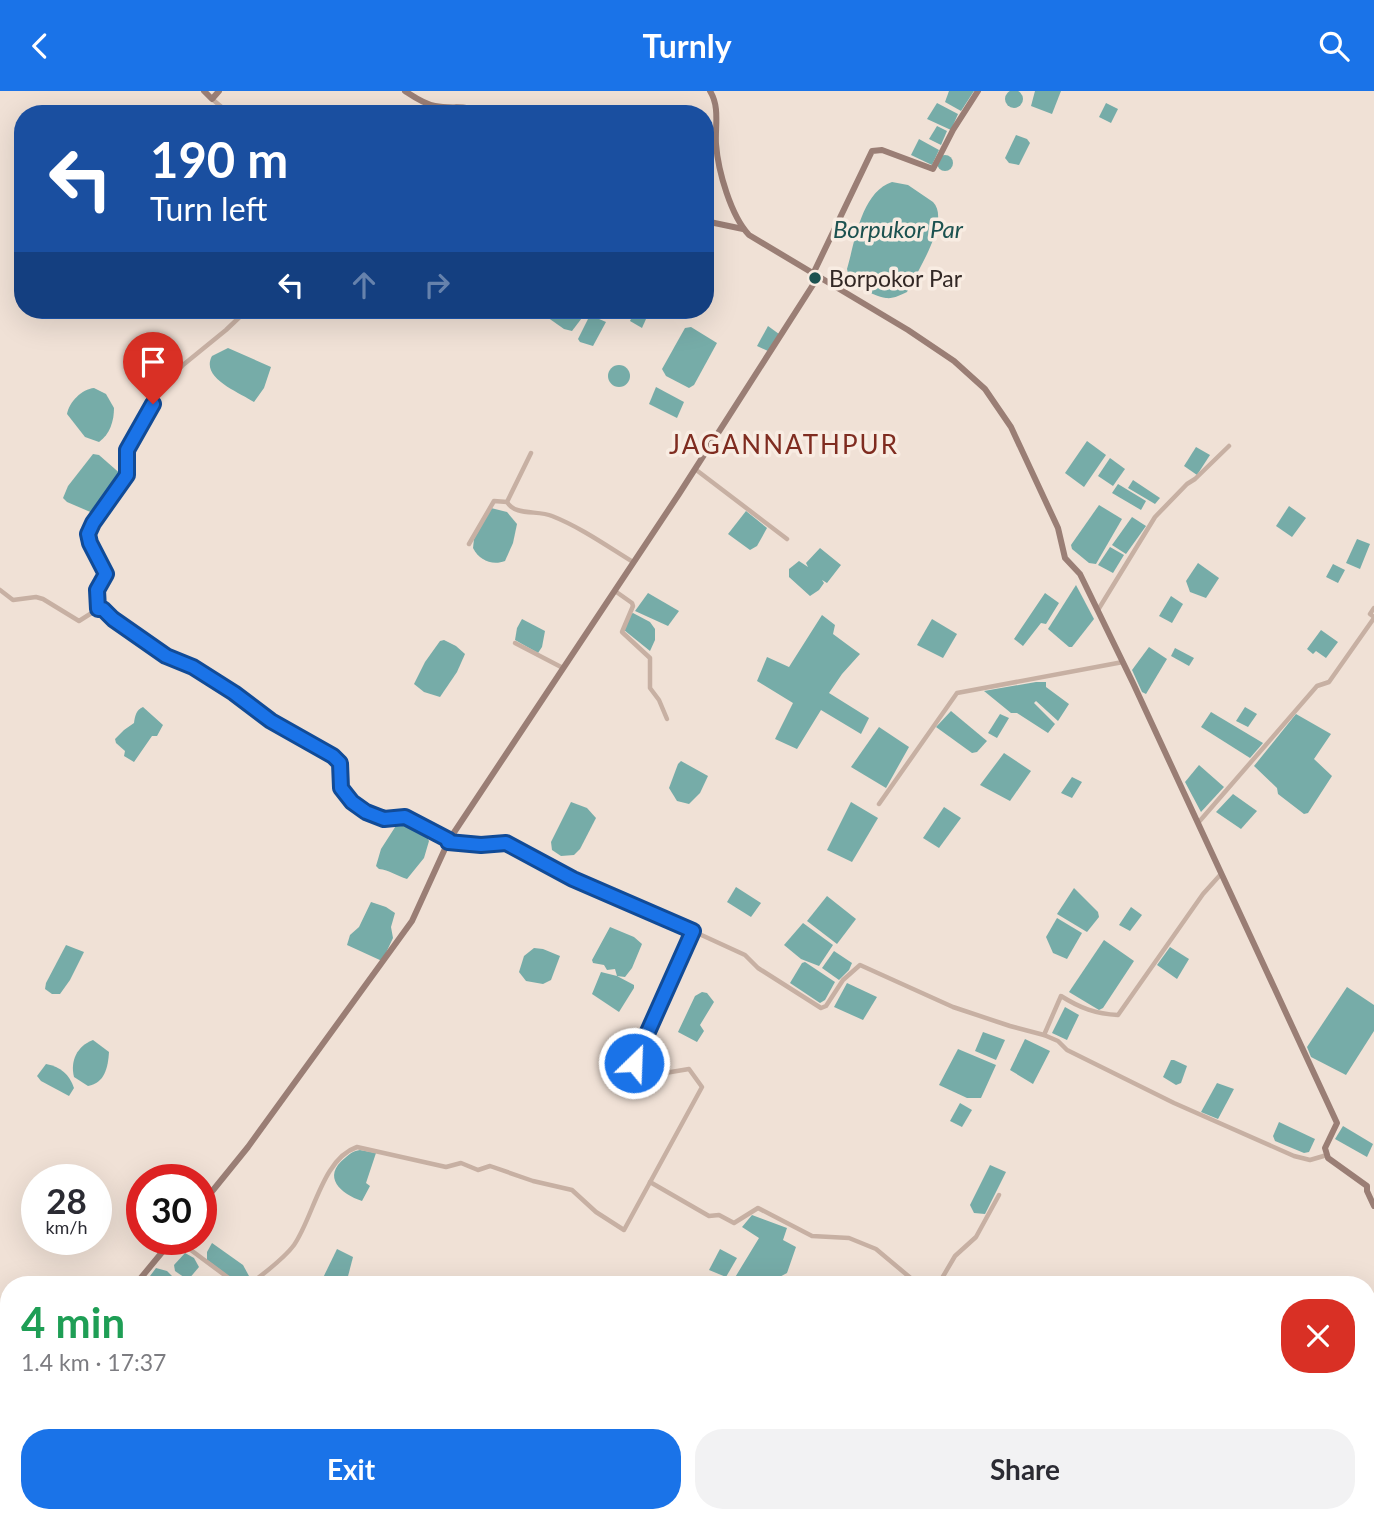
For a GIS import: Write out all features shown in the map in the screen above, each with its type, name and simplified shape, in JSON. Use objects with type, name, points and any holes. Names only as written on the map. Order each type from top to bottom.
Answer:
[{"type":"street","points":[[204,91],[219,105]]},
{"type":"street","points":[[212,99],[219,91]]},
{"type":"street","points":[[405,91],[431,105]]},
{"type":"street","points":[[710,91],[715,101],[717,152],[726,189],[743,229],[954,361],[985,390],[1011,427],[1058,528],[1065,558],[1080,574],[1123,662],[1336,1123],[1325,1148],[1328,1158],[1367,1185],[1374,1206]]},
{"type":"street","points":[[217,1185],[248,1147],[412,921],[449,841],[695,469],[815,276],[872,151],[882,150],[933,169],[953,130],[978,91]]},
{"type":"street","points":[[714,223],[743,229]]},
{"type":"street","points":[[98,609],[97,590],[106,574],[88,534],[127,475],[127,450],[165,384],[237,319]]},
{"type":"street","points":[[1098,610],[1155,517],[1230,446]]},
{"type":"street","points":[[507,502],[531,453]]},
{"type":"street","points":[[695,469],[788,539]]},
{"type":"street","points":[[469,544],[494,501],[507,502]]},
{"type":"street","points":[[507,502],[512,509],[551,515],[633,562]]},
{"type":"street","points":[[0,590],[13,600],[36,597],[43,599],[76,621],[103,609],[166,656],[193,667],[271,721],[333,756],[340,763],[341,788],[366,812],[384,819],[405,817],[449,841],[474,845],[506,843],[573,879],[745,955],[758,968],[821,1007],[826,1006],[843,980],[860,965],[953,1007],[1058,1041],[1067,1050],[1174,1103],[1294,1156],[1310,1160],[1327,1155]]},
{"type":"street","points":[[614,591],[632,603],[622,632],[650,658],[650,688],[659,699],[667,719]]},
{"type":"street","points":[[1198,824],[1317,686],[1329,682],[1374,618],[1370,614],[1374,608]]},
{"type":"street","points":[[515,643],[563,668]]},
{"type":"street","points":[[879,804],[957,693],[1123,662]]},
{"type":"street","points":[[1044,1035],[1061,996],[1098,1014],[1118,1015],[1203,894],[1221,874]]},
{"type":"street","points":[[259,1276],[292,1248],[335,1160],[357,1147],[446,1167],[461,1163],[478,1170],[490,1166],[572,1191],[596,1212],[624,1230],[702,1087],[689,1069],[659,1074],[634,1063],[693,931]]},
{"type":"street","points":[[650,1182],[709,1216],[719,1215],[734,1223],[758,1208],[812,1236],[849,1238],[876,1249],[908,1276]]},
{"type":"street","points":[[1367,1191],[1374,1185]]},
{"type":"street","points":[[943,1276],[955,1256],[976,1237],[999,1195]]},
{"type":"street","points":[[143,1276],[161,1255]]},
{"type":"street","points":[[196,1255],[224,1276]]},
{"type":"water","points":[[1014,90],[1020,93],[1023,99],[1020,105],[1014,108],[1008,105],[1005,99],[1008,93]]},
{"type":"water","points":[[949,91],[974,91],[961,111],[945,102]]},
{"type":"water","points":[[1035,91],[1061,91],[1052,114],[1031,106]]},
{"type":"water","points":[[937,103],[958,114],[951,130],[927,119]]},
{"type":"water","points":[[1106,103],[1118,109],[1111,123],[1099,117]]},
{"type":"water","points":[[937,126],[947,131],[941,145],[929,139]]},
{"type":"water","points":[[1016,135],[1030,143],[1019,165],[1009,163],[1005,158]]},
{"type":"water","points":[[919,139],[939,150],[932,165],[911,155]]},
{"type":"water","points":[[942,155],[948,155],[953,163],[951,169],[942,171],[937,166],[937,160]]},
{"type":"water","name":"Borpukor Par","points":[[892,182],[908,185],[933,202],[938,221],[931,246],[907,292],[889,298],[874,295],[862,288],[852,279],[847,269],[866,207],[881,188]]},
{"type":"water","points":[[550,319],[581,319],[572,331]]},
{"type":"water","points":[[588,319],[606,322],[593,346],[578,339]]},
{"type":"water","points":[[631,319],[646,319],[642,328],[630,321]]},
{"type":"water","points":[[768,326],[779,334],[768,351],[757,346]]},
{"type":"water","points":[[691,327],[717,343],[694,385],[689,388],[666,376],[662,369],[685,328]]},
{"type":"water","points":[[228,348],[271,367],[264,388],[254,402],[216,378],[211,371],[212,356]]},
{"type":"water","points":[[619,365],[627,368],[630,376],[627,384],[619,387],[611,384],[608,376],[611,368]]},
{"type":"water","points":[[656,387],[684,402],[677,418],[649,404]]},
{"type":"water","points":[[94,388],[106,394],[114,408],[111,427],[99,442],[85,437],[67,414],[77,397]]},
{"type":"water","points":[[1087,441],[1106,455],[1084,487],[1065,473]]},
{"type":"water","points":[[1196,447],[1210,455],[1197,475],[1184,466]]},
{"type":"water","points":[[93,454],[99,455],[123,476],[95,514],[63,498],[68,486]]},
{"type":"water","points":[[1110,458],[1125,469],[1113,486],[1098,476]]},
{"type":"water","points":[[1133,480],[1160,498],[1155,504],[1128,488]]},
{"type":"water","points":[[1118,484],[1146,501],[1141,510],[1112,493]]},
{"type":"water","points":[[1099,505],[1122,519],[1096,564],[1089,563],[1072,549],[1071,545]]},
{"type":"water","points":[[1289,506],[1306,518],[1292,537],[1276,526]]},
{"type":"water","points":[[491,508],[507,512],[517,524],[505,561],[495,563],[486,561],[473,548],[474,539]]},
{"type":"water","points":[[746,511],[767,528],[757,546],[750,550],[728,534]]},
{"type":"water","points":[[1132,517],[1146,526],[1126,554],[1112,545]]},
{"type":"water","points":[[1357,539],[1370,544],[1360,569],[1346,563]]},
{"type":"water","points":[[1110,547],[1124,555],[1113,573],[1098,565]]},
{"type":"water","points":[[820,548],[841,565],[827,583],[822,580],[824,583],[819,590],[810,596],[789,577],[789,569],[799,561],[808,567],[806,563]]},
{"type":"water","points":[[1198,563],[1219,578],[1206,598],[1190,592],[1186,581]]},
{"type":"water","points":[[1333,564],[1345,570],[1338,583],[1326,577]]},
{"type":"water","points":[[1076,585],[1094,619],[1072,647],[1069,647],[1048,629]]},
{"type":"water","points":[[648,593],[679,611],[668,626],[635,611]]},
{"type":"water","points":[[1045,593],[1059,603],[1046,624],[1041,623],[1023,646],[1014,639]]},
{"type":"water","points":[[1171,596],[1183,604],[1172,623],[1159,616]]},
{"type":"water","points":[[633,613],[650,622],[655,629],[655,640],[650,651],[624,630],[629,615]]},
{"type":"water","points":[[822,615],[835,625],[833,634],[860,654],[829,693],[869,718],[861,734],[821,710],[797,749],[775,739],[793,703],[757,681],[767,657],[789,667]]},
{"type":"water","points":[[522,619],[545,631],[538,653],[515,640]]},
{"type":"water","points":[[932,619],[957,634],[943,658],[917,645]]},
{"type":"water","points":[[1321,630],[1338,642],[1326,658],[1307,649]]},
{"type":"water","points":[[444,640],[465,654],[457,672],[440,697],[424,692],[414,684],[425,662],[440,641]]},
{"type":"water","points":[[1149,647],[1167,659],[1146,694],[1142,692],[1132,670]]},
{"type":"water","points":[[1175,648],[1194,658],[1189,666],[1171,656]]},
{"type":"water","points":[[1046,682],[1046,687],[1069,704],[1058,721],[1036,701],[1034,703],[1055,724],[1048,733],[1017,713],[1011,713],[984,691]]},
{"type":"water","points":[[143,707],[163,725],[134,762],[124,756],[125,751],[115,739],[134,723],[137,712]]},
{"type":"water","points":[[1245,707],[1257,714],[1248,727],[1236,721]]},
{"type":"water","points":[[951,711],[987,741],[977,752],[972,753],[936,727]]},
{"type":"water","points":[[1211,712],[1263,743],[1250,758],[1201,727]]},
{"type":"water","points":[[1000,714],[1009,718],[997,738],[988,733]]},
{"type":"water","points":[[1296,714],[1331,734],[1314,759],[1332,776],[1308,813],[1304,814],[1278,794],[1277,788],[1254,766]]},
{"type":"water","points":[[879,727],[909,747],[886,788],[851,767]]},
{"type":"water","points":[[1004,753],[1031,771],[1010,801],[980,785]]},
{"type":"water","points":[[681,761],[708,776],[700,793],[689,804],[677,801],[669,788]]},
{"type":"water","points":[[1199,765],[1224,787],[1201,812],[1185,782]]},
{"type":"water","points":[[1072,777],[1082,782],[1072,798],[1061,793]]},
{"type":"water","points":[[1233,794],[1257,811],[1241,829],[1216,812]]},
{"type":"water","points":[[571,802],[587,808],[596,818],[580,849],[574,855],[561,856],[552,850],[551,842]]},
{"type":"water","points":[[851,802],[878,818],[852,862],[827,850]]},
{"type":"water","points":[[944,807],[961,818],[939,848],[923,838]]},
{"type":"water","points":[[399,821],[417,826],[429,841],[424,858],[407,879],[376,866],[381,849]]},
{"type":"water","points":[[736,887],[761,903],[751,917],[727,902]]},
{"type":"water","points":[[1074,888],[1098,912],[1099,917],[1087,932],[1057,914]]},
{"type":"water","points":[[827,896],[856,919],[837,944],[807,921]]},
{"type":"water","points":[[371,902],[395,913],[391,927],[393,938],[382,961],[347,945],[350,935],[359,927]]},
{"type":"water","points":[[1131,907],[1142,915],[1130,931],[1119,925]]},
{"type":"water","points":[[1057,918],[1082,933],[1067,959],[1053,953],[1046,937]]},
{"type":"water","points":[[803,923],[833,945],[819,966],[801,959],[784,945]]},
{"type":"water","points":[[610,927],[634,937],[642,944],[632,968],[625,977],[617,976],[615,969],[607,970],[604,965],[593,963],[592,960]]},
{"type":"water","points":[[1104,940],[1134,961],[1099,1010],[1069,992]]},
{"type":"water","points":[[66,945],[84,952],[60,994],[52,994],[45,989],[46,983]]},
{"type":"water","points":[[1170,947],[1189,959],[1177,979],[1157,965]]},
{"type":"water","points":[[534,948],[560,956],[551,980],[543,984],[526,981],[519,972],[524,956]]},
{"type":"water","points":[[834,951],[852,963],[839,980],[822,968]]},
{"type":"water","points":[[805,962],[835,982],[825,1000],[820,1003],[790,983]]},
{"type":"water","points":[[601,972],[617,976],[634,985],[619,1012],[592,994]]},
{"type":"water","points":[[847,983],[877,997],[863,1020],[834,1007]]},
{"type":"water","points":[[1347,987],[1374,1005],[1374,1031],[1346,1075],[1311,1057],[1307,1047]]},
{"type":"water","points":[[702,992],[707,993],[714,1002],[700,1025],[704,1031],[697,1042],[678,1032],[695,996]]},
{"type":"water","points":[[1065,1007],[1079,1015],[1067,1040],[1052,1033]]},
{"type":"water","points":[[983,1032],[1005,1040],[996,1060],[975,1051]]},
{"type":"water","points":[[1025,1039],[1050,1051],[1033,1084],[1010,1070]]},
{"type":"water","points":[[93,1040],[109,1052],[109,1058],[102,1078],[88,1086],[74,1077],[73,1065],[79,1050]]},
{"type":"water","points":[[958,1049],[996,1065],[981,1098],[967,1098],[939,1085]]},
{"type":"water","points":[[1171,1060],[1187,1066],[1181,1083],[1176,1085],[1163,1077]]},
{"type":"water","points":[[46,1064],[60,1069],[70,1079],[74,1088],[69,1096],[41,1081],[37,1076]]},
{"type":"water","points":[[1217,1083],[1234,1089],[1218,1119],[1201,1112]]},
{"type":"water","points":[[960,1103],[972,1110],[962,1127],[950,1121]]},
{"type":"water","points":[[1279,1122],[1315,1139],[1309,1152],[1304,1153],[1275,1141],[1273,1136]]},
{"type":"water","points":[[1343,1126],[1373,1144],[1367,1157],[1335,1139]]},
{"type":"water","points":[[360,1150],[376,1153],[366,1183],[370,1186],[362,1201],[347,1194],[334,1178],[338,1165]]},
{"type":"water","points":[[990,1165],[1006,1172],[985,1214],[974,1213],[970,1205]]},
{"type":"water","points":[[752,1215],[787,1228],[783,1240],[796,1247],[787,1273],[781,1276],[736,1276],[759,1238],[742,1227]]},
{"type":"water","points":[[217,1247],[243,1265],[249,1276],[228,1276],[207,1260],[207,1255],[217,1255]]},
{"type":"water","points":[[337,1249],[353,1257],[348,1276],[324,1276]]},
{"type":"water","points":[[720,1249],[737,1258],[727,1276],[709,1270]]},
{"type":"water","points":[[183,1255],[194,1258],[199,1267],[191,1276],[182,1276],[175,1271],[174,1265]]},
{"type":"water","points":[[156,1268],[167,1271],[172,1276],[150,1276]]},
{"type":"place","name":"Borpokor Par","points":[[815,278]]},
{"type":"district","name":"JAGANNATHPUR","points":[[784,444]]},
{"type":"route","points":[[153,404],[127,450],[127,475],[88,534],[106,574],[97,590],[98,609],[103,609],[134,635],[166,656],[193,667],[271,721],[333,756],[340,763],[341,788],[345,794],[375,817],[405,817],[432,830],[449,840],[448,842],[481,845],[506,843],[573,879],[693,931],[634,1063]]}]
